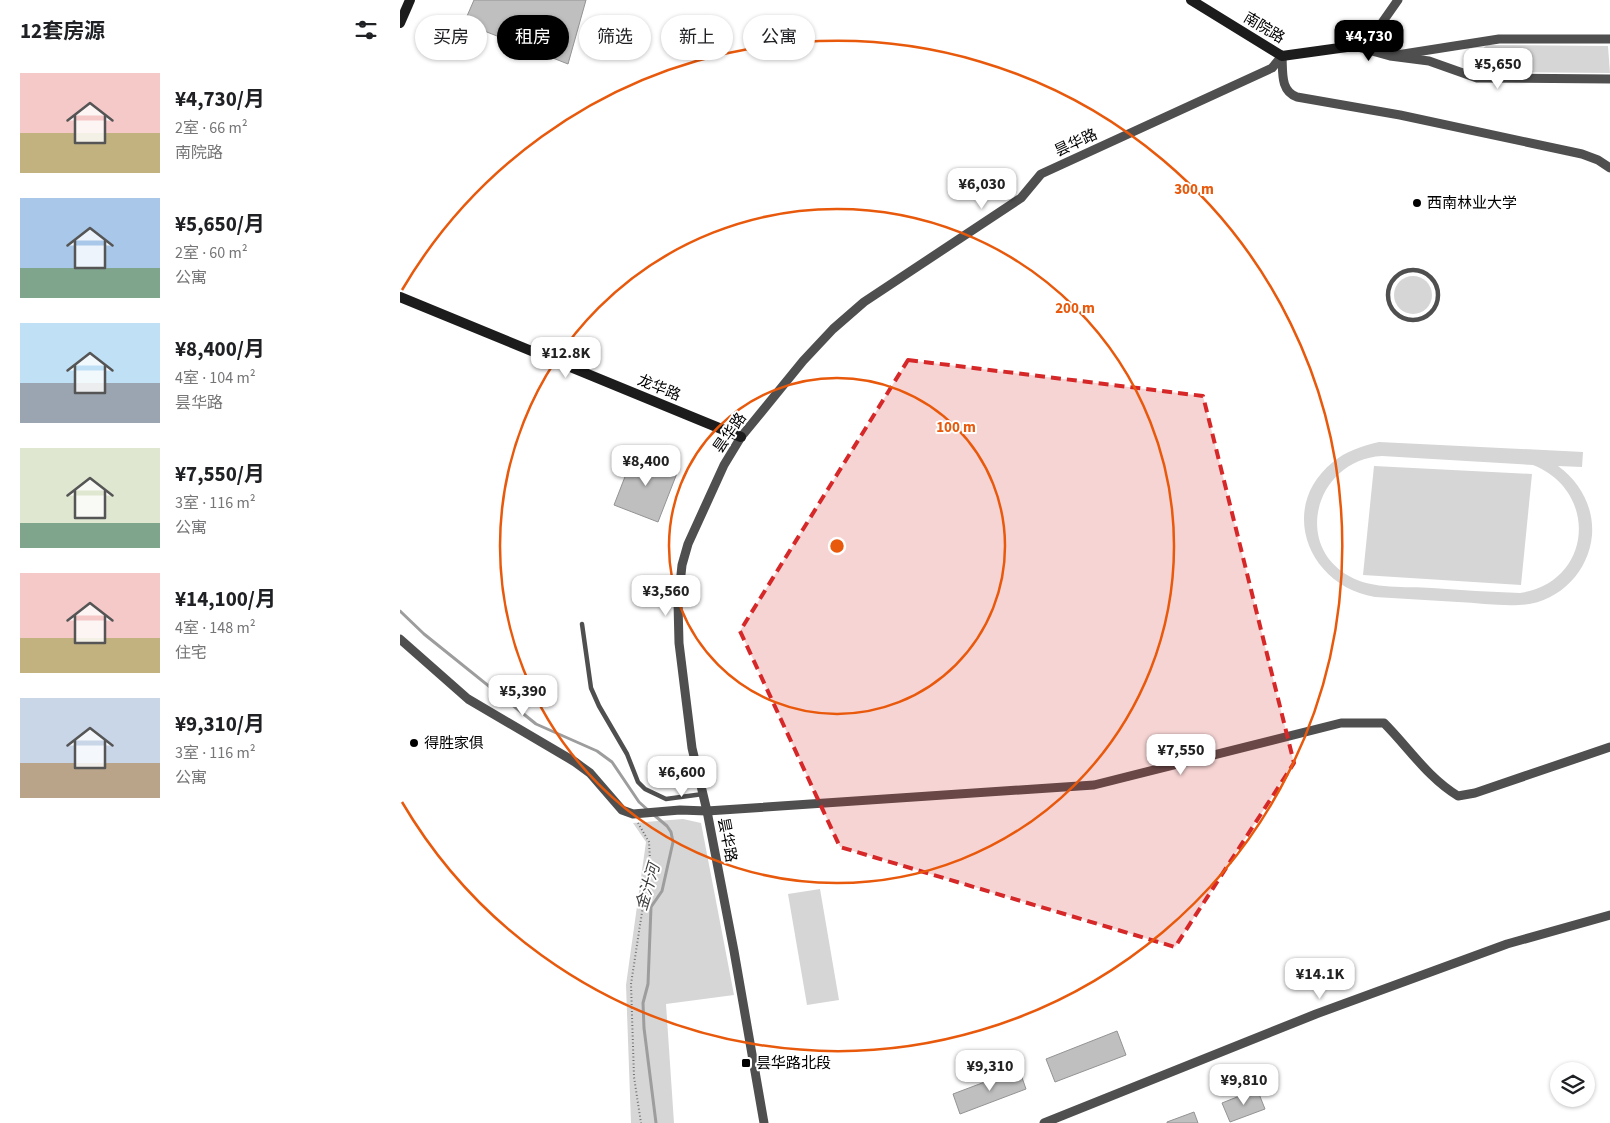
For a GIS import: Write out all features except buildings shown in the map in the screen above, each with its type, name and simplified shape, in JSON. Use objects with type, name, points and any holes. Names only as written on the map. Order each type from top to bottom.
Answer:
[{"type":"street","points":[[400,23],[410,0]]},
{"type":"street","name":"南院路","points":[[1191,0],[1282,56],[1354,46]]},
{"type":"street","points":[[1354,46],[1379,26],[1398,0]]},
{"type":"street","points":[[1390,56],[1499,39],[1610,40]]},
{"type":"street","points":[[1354,46],[1390,56],[1429,61],[1477,78],[1610,80]]},
{"type":"street","points":[[1282,56],[1285,86],[1292,95],[1409,117],[1582,154],[1598,160],[1610,168]]},
{"type":"street","name":"昙华路","points":[[764,1123],[734,951],[707,811],[692,748],[679,643],[678,603],[682,565],[688,544],[724,465],[741,438],[804,361],[833,329],[864,302],[1021,198],[1041,174],[1272,68],[1282,56]]},
{"type":"street","name":"龙华路","points":[[400,298],[741,438]]},
{"type":"street","points":[[400,639],[468,699],[583,767],[622,810],[633,814],[707,811],[1094,785],[1341,723],[1384,723],[1428,773],[1441,785],[1458,796],[1475,794],[1610,747]]},
{"type":"street","points":[[1044,1123],[1325,1010],[1507,944],[1610,914]]},
{"type":"lane","points":[[1408,270],[1427,274],[1432,278],[1438,290],[1434,309],[1430,314],[1418,319],[1400,316],[1391,306],[1389,300],[1392,281],[1408,270]]},
{"type":"lane","points":[[582,624],[592,688],[599,706],[627,754],[638,782],[650,793],[666,799],[703,794]]},
{"type":"path","points":[[633,814],[649,842],[650,860],[631,984],[634,1077],[641,1123]]},
{"type":"highlighted area","points":[[908,360],[1203,396],[1294,763],[1175,947],[840,847],[740,631]]},
{"type":"shaded area","points":[[1487,45],[1608,46],[1610,73],[1485,72],[1480,65],[1479,58],[1481,51]]},
{"type":"shaded area","points":[[1413,276],[1426,282],[1432,295],[1426,308],[1413,314],[1400,308],[1394,295],[1400,282]]},
{"type":"shaded area","points":[[1379,442],[1583,452],[1582,467],[1558,466],[1579,487],[1591,515],[1592,535],[1590,549],[1578,573],[1569,584],[1546,599],[1519,605],[1375,597],[1352,590],[1332,578],[1318,561],[1308,542],[1304,522],[1307,501],[1316,480],[1333,462],[1360,447]],"holes":[[[1382,456],[1533,465],[1554,478],[1569,494],[1577,514],[1579,535],[1574,555],[1562,572],[1544,585],[1520,593],[1368,584],[1349,576],[1331,561],[1321,544],[1317,524],[1320,505],[1328,487],[1342,471],[1360,461]]]},
{"type":"shaded area","points":[[1374,466],[1532,474],[1521,585],[1363,575]]},
{"type":"shaded area","points":[[683,819],[701,823],[734,995],[666,1004],[674,1123],[631,1123],[626,985],[646,842],[633,823]]},
{"type":"shaded area","points":[[820,889],[839,1000],[807,1005],[788,894]]},
{"type":"waterway","name":"金汁河","points":[[400,611],[424,634],[536,724],[597,751],[612,762],[639,802],[649,811]]},
{"type":"waterway","name":"金汁河","points":[[654,815],[667,826],[671,832],[673,842],[662,891],[651,907],[648,984],[643,1003],[644,1028],[656,1123]]},
{"type":"place","name":"西南林业大学","points":[[1417,203]]},
{"type":"place","name":"得胜家俱","points":[[414,743]]},
{"type":"place","name":"昙华路北段","points":[[746,1063]]}]
